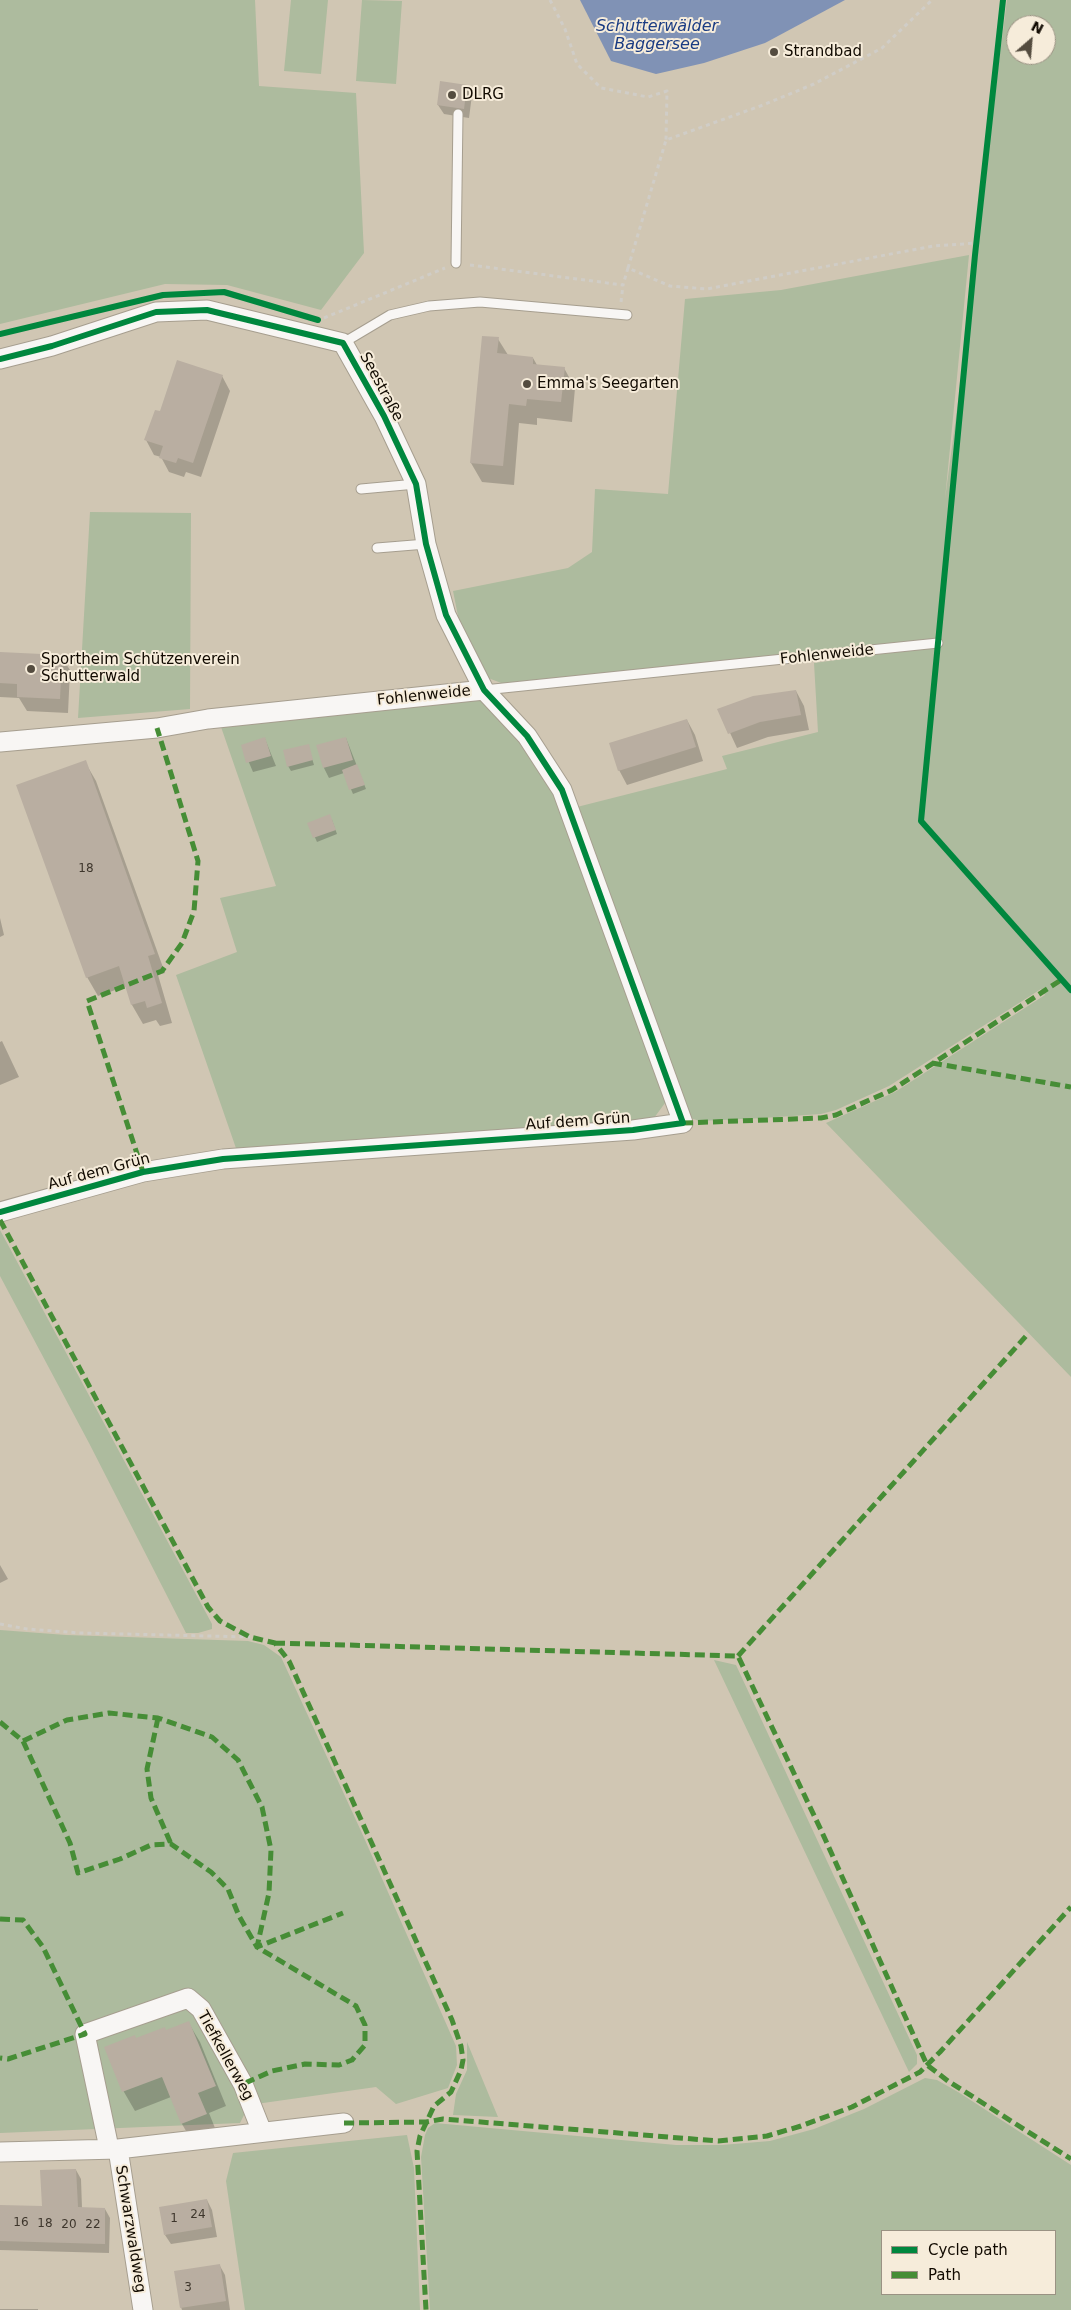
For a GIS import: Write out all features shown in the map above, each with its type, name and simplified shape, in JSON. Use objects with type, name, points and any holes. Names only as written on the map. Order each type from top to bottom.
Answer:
[{"type":"street","name":"Seestraße","points":[[0,359],[52,346],[156,312],[207,310],[343,343],[384,416],[416,484],[426,544],[446,615],[484,690]]},
{"type":"street","name":"Fohlenweide","points":[[0,742],[157,728],[208,719],[484,690]]},
{"type":"street","name":"Auf dem Grün","points":[[0,1212],[143,1172],[223,1159],[634,1130],[682,1123],[562,790],[527,736],[484,690]]},
{"type":"street","name":"Tiefkellerweg","points":[[114,2148],[85,2034],[188,1998],[201,2009],[244,2084],[262,2132]]},
{"type":"street","points":[[0,2152],[114,2148],[344,2123]]},
{"type":"street","name":"Schwarzwaldweg","points":[[114,2148],[143,2310]]},
{"type":"lane","points":[[456,263],[458,114]]},
{"type":"lane","points":[[343,343],[390,315],[429,306],[480,302],[627,315]]},
{"type":"lane","points":[[360,488],[416,484]]},
{"type":"lane","points":[[376,548],[426,544]]},
{"type":"lane","name":"Fohlenweide","points":[[484,690],[938,643]]},
{"type":"path","points":[[318,320],[456,263],[622,285],[666,140],[667,91],[648,97],[601,88],[577,64],[565,29],[550,0]]},
{"type":"path","points":[[666,140],[789,94],[882,48],[932,0]]},
{"type":"path","points":[[628,268],[670,286],[707,289],[924,248],[977,244]]},
{"type":"path","points":[[0,1624],[27,1629],[80,1633],[250,1637]]},
{"type":"green space","points":[[0,0],[255,0],[259,86],[356,93],[364,253],[321,310],[227,285],[165,284],[0,324]]},
{"type":"green space","points":[[291,0],[328,0],[321,74],[284,71]]},
{"type":"green space","points":[[362,0],[402,1],[396,84],[356,81]]},
{"type":"green space","points":[[1007,0],[1071,0],[1071,1377],[826,1123],[895,1092],[1045,995],[1041,989],[889,1086],[836,1110],[821,1114],[763,1118],[700,1121],[690,1118],[577,807],[727,769],[722,756],[818,732],[814,663],[927,648],[928,639],[504,684],[488,678],[461,631],[453,591],[568,568],[592,552],[595,489],[668,494],[685,299],[781,290],[969,255],[945,499],[979,244],[977,243]]},
{"type":"green space","points":[[90,512],[191,513],[190,709],[78,718]]},
{"type":"green space","points":[[484,699],[517,737],[555,793],[665,1092],[665,1103],[654,1118],[643,1124],[238,1154],[176,975],[237,952],[220,898],[276,886],[220,724]]},
{"type":"green space","points":[[0,1230],[212,1624],[212,1629],[198,1633],[186,1633],[89,1443],[0,1276]]},
{"type":"green space","points":[[0,1630],[66,1635],[248,1641],[264,1645],[281,1657],[361,1831],[456,2046],[457,2065],[448,2088],[396,2104],[376,2087],[249,2105],[240,2123],[0,2133]]},
{"type":"green space","points":[[714,1660],[736,1665],[917,2055],[917,2064],[909,2072]]},
{"type":"green space","points":[[467,2042],[498,2117],[453,2115],[456,2094],[467,2070]]},
{"type":"green space","points":[[925,2078],[937,2080],[958,2092],[1071,2165],[1071,2310],[430,2310],[421,2157],[425,2135],[428,2128],[435,2123],[676,2145],[722,2145],[770,2141],[814,2129],[864,2109]]},
{"type":"green space","points":[[407,2135],[414,2168],[420,2310],[245,2310],[226,2181],[233,2153]]},
{"type":"water","name":"Schutterwälder Baggersee","points":[[580,0],[845,0],[765,43],[704,63],[656,74],[611,61]]},
{"type":"building","name":"DLRG","points":[[440,81],[467,85],[464,109],[437,105]]},
{"type":"building","points":[[482,336],[499,337],[497,353],[533,357],[533,364],[565,367],[561,402],[527,399],[526,406],[509,404],[503,466],[470,463]]},
{"type":"building","points":[[177,360],[223,375],[193,463],[178,458],[176,463],[159,458],[163,446],[144,440],[155,410],[160,411]]},
{"type":"building","name":"Sportheim Schützenverein Schutterwald","points":[[0,652],[62,655],[60,699],[17,697],[17,684],[0,683]]},
{"type":"building","points":[[796,690],[801,715],[760,722],[728,734],[717,709],[753,696]]},
{"type":"building","points":[[687,719],[696,747],[618,771],[609,743]]},
{"type":"building","points":[[265,737],[271,756],[246,763],[241,745]]},
{"type":"building","points":[[346,737],[353,760],[323,768],[316,745]]},
{"type":"building","points":[[309,744],[313,760],[287,767],[283,750]]},
{"type":"building","points":[[86,760],[155,954],[148,956],[162,1003],[147,1008],[145,1001],[131,1005],[119,966],[86,978],[16,785]]},
{"type":"building","points":[[357,764],[365,785],[349,790],[342,770]]},
{"type":"building","points":[[330,814],[336,830],[313,838],[307,823]]},
{"type":"building","points":[[189,2021],[216,2086],[198,2093],[207,2114],[181,2124],[162,2077],[122,2092],[104,2047],[135,2035],[136,2038],[165,2027],[166,2030]]},
{"type":"building","points":[[76,2169],[78,2207],[105,2208],[105,2244],[0,2241],[0,2205],[42,2206],[40,2170]]},
{"type":"building","points":[[207,2199],[212,2227],[164,2235],[159,2207]]},
{"type":"building","points":[[220,2264],[226,2301],[180,2308],[174,2271]]},
{"type":"marked path","points":[[143,1172],[87,1001],[162,971],[182,943],[194,911],[198,861],[157,728]]},
{"type":"marked path","points":[[683,1123],[821,1118],[836,1115],[892,1090],[1061,980]]},
{"type":"marked path","points":[[932,1063],[1071,1087]]},
{"type":"marked path","points":[[0,1220],[208,1607],[220,1621],[250,1637],[275,1643],[289,1661],[452,2020],[461,2046],[463,2060],[461,2070],[451,2092],[434,2106],[420,2136],[417,2151],[426,2310]]},
{"type":"marked path","points":[[738,1656],[1027,1335]]},
{"type":"marked path","points":[[275,1643],[738,1656],[821,1830],[927,2065],[948,2081],[1071,2159]]},
{"type":"marked path","points":[[23,1741],[67,1720],[109,1713],[158,1718],[212,1737],[238,1760],[262,1807],[271,1850],[269,1893],[257,1947],[356,2006],[365,2025],[365,2045],[352,2060],[339,2065],[305,2064],[272,2071],[243,2084]]},
{"type":"marked path","points":[[158,1718],[147,1769],[151,1798],[171,1844]]},
{"type":"marked path","points":[[0,1722],[23,1741],[70,1843],[78,1873],[120,1859],[151,1845],[171,1844],[211,1872],[228,1889],[239,1916],[257,1947],[343,1913]]},
{"type":"marked path","points":[[344,2123],[426,2122],[443,2119],[718,2141],[767,2136],[801,2126],[852,2107],[920,2072],[1071,1907]]},
{"type":"marked path","points":[[0,1919],[23,1920],[43,1947],[85,2034],[8,2059],[0,2058]]},
{"type":"cycle path","points":[[1003,0],[975,255],[921,821],[1071,990]]},
{"type":"cycle path","points":[[0,334],[163,295],[224,292],[318,320]]},
{"type":"cycle path","points":[[0,359],[52,346],[156,312],[207,310],[343,343],[384,416],[416,484],[426,544],[446,615],[484,690],[527,736],[562,790],[683,1123],[633,1130],[223,1159],[143,1172],[0,1212]]},
{"type":"place","name":"Strandbad","points":[[774,52]]},
{"type":"place","name":"DLRG","points":[[452,95]]},
{"type":"place","name":"Emma's Seegarten","points":[[527,384]]},
{"type":"place","name":"Sportheim Schützenverein Schutterwald","points":[[31,669]]}]
